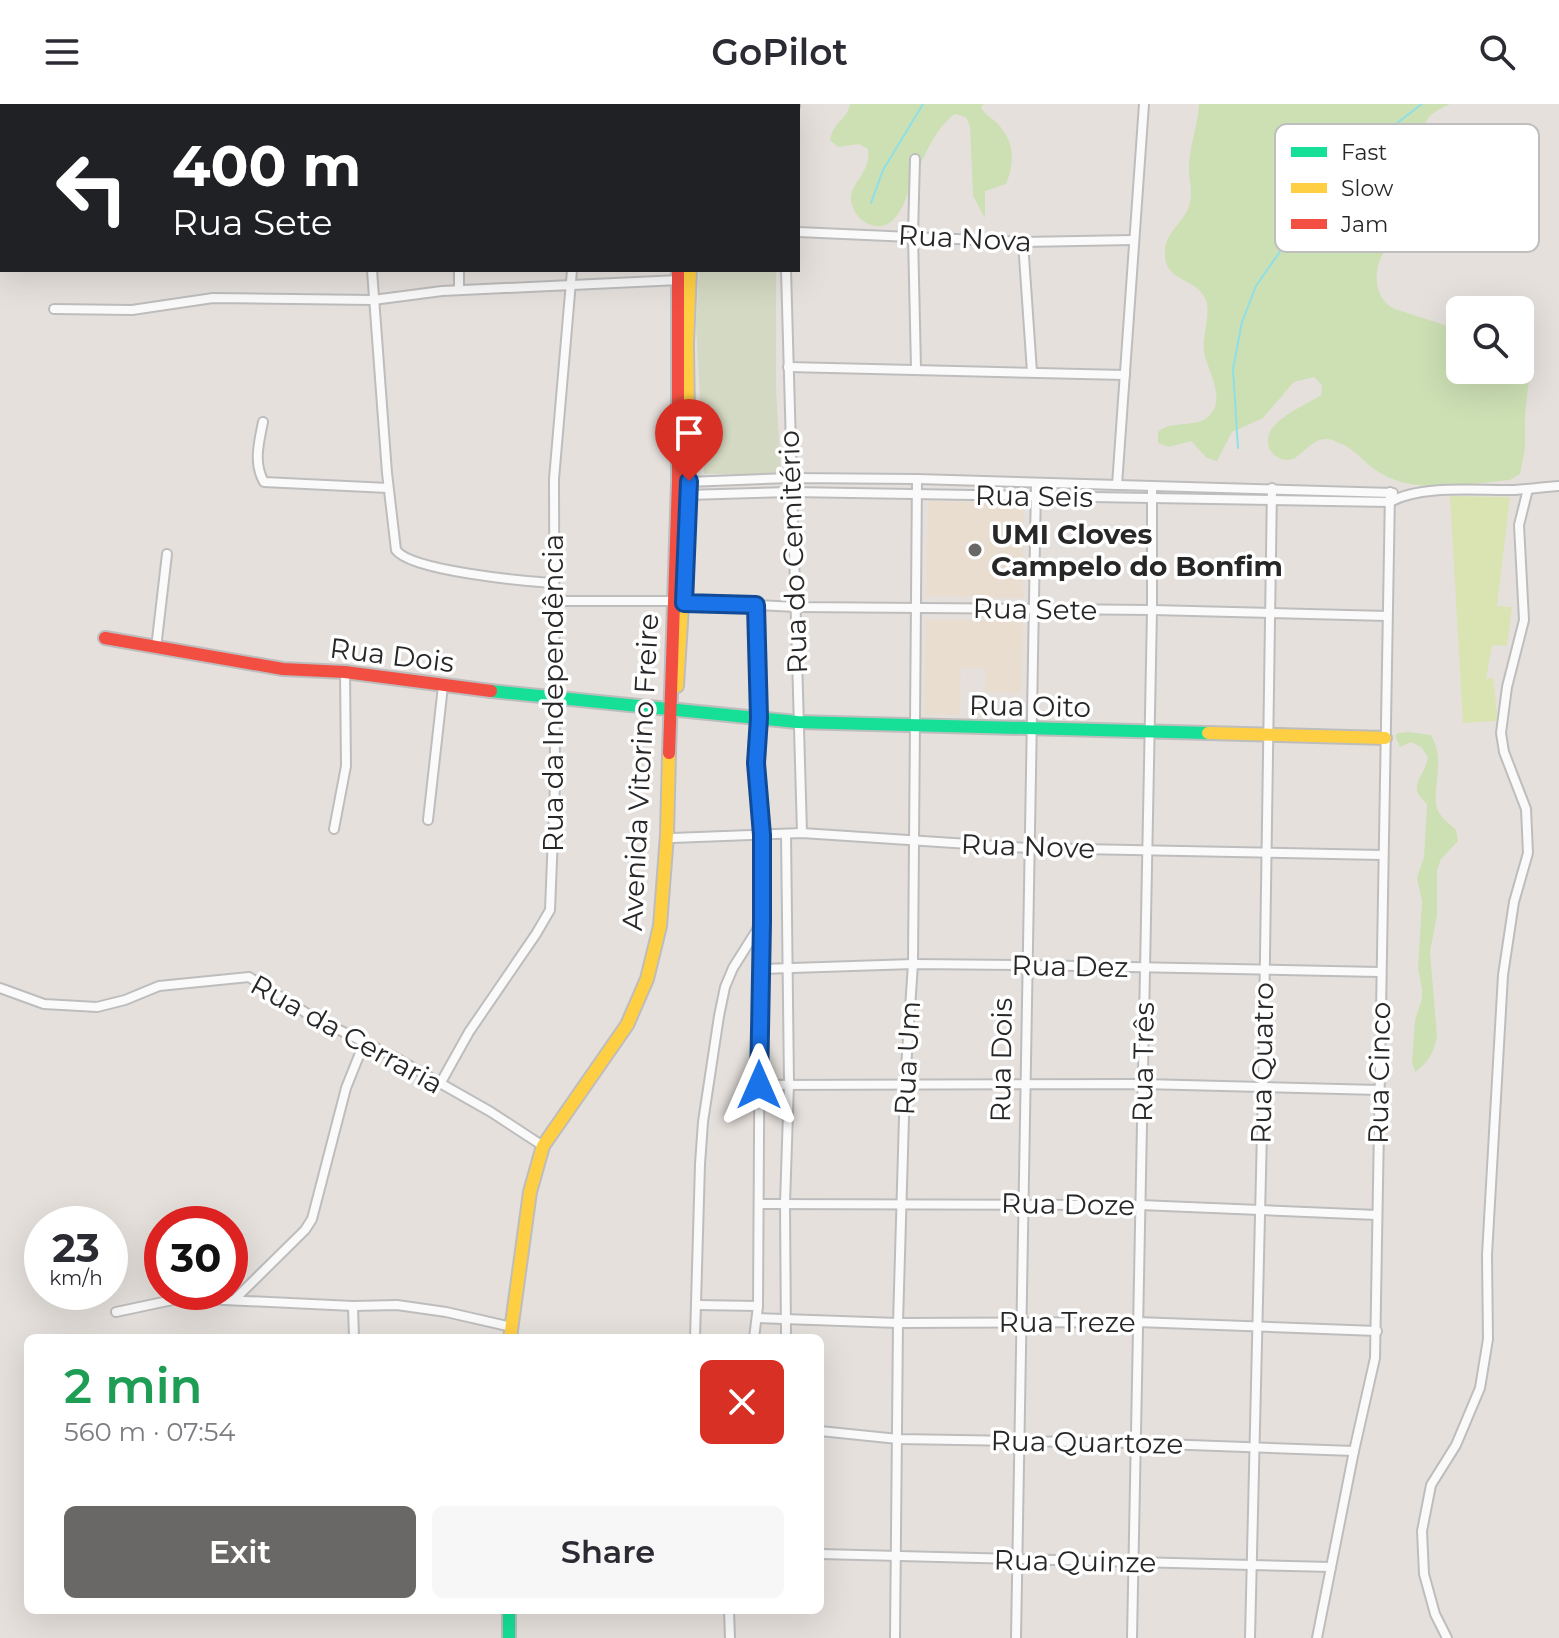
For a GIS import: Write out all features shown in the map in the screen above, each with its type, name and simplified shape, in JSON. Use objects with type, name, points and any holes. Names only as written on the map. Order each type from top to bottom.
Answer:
[{"type":"street","points":[[1117,485],[1144,104]]},
{"type":"street","points":[[915,159],[916,368]]},
{"type":"street","name":"Rua Nova","points":[[800,232],[1023,242],[1133,240]]},
{"type":"street","points":[[1023,242],[1032,372]]},
{"type":"street","points":[[372,272],[393,542],[403,557],[454,571],[552,583]]},
{"type":"street","points":[[459,272],[459,290]]},
{"type":"street","name":"Rua da Independência","points":[[440,1084],[469,1032],[550,910],[555,784],[554,479],[572,272]]},
{"type":"street","name":"Avenida Vitorino Freire","points":[[513,1334],[530,1192],[543,1146],[627,1025],[647,979],[664,900],[690,272]]},
{"type":"street","name":"Rua do Cemitério","points":[[786,272],[802,833]]},
{"type":"street","points":[[54,309],[132,310],[199,298],[373,300],[459,290],[678,275]]},
{"type":"street","name":"Avenida Vitorino Freire","points":[[678,275],[683,488]]},
{"type":"street","points":[[788,367],[1125,375]]},
{"type":"street","points":[[263,422],[257,450],[264,482],[388,488]]},
{"type":"street","points":[[683,488],[790,478],[917,479],[1272,488],[1390,497],[1559,486]]},
{"type":"street","name":"Rua Um","points":[[895,1638],[901,1204],[913,964],[917,479]]},
{"type":"street","name":"Rua Dois","points":[[1016,1638],[1036,484]]},
{"type":"street","name":"Rua Três","points":[[1132,1638],[1152,486]]},
{"type":"street","name":"Rua Seis","points":[[683,488],[1035,497],[1390,497]]},
{"type":"street","name":"Rua Quatro","points":[[1250,1638],[1263,1089],[1272,488]]},
{"type":"street","points":[[1447,1638],[1435,1614],[1424,1574],[1422,1531],[1431,1485],[1456,1445],[1480,1388],[1488,1339],[1487,1255],[1503,975],[1514,902],[1528,853],[1526,809],[1504,752],[1501,733],[1507,687],[1524,620],[1519,525],[1528,489]]},
{"type":"street","name":"Rua Cinco","points":[[1317,1638],[1354,1451],[1373,1373],[1377,1331],[1380,972],[1390,497]]},
{"type":"street","points":[[156,648],[167,554]]},
{"type":"street","points":[[552,601],[678,602]]},
{"type":"street","name":"Rua Sete","points":[[678,602],[796,607],[1152,610],[1387,616]]},
{"type":"street","points":[[755,1334],[758,1306],[762,922],[762,835],[756,763],[759,718],[756,605]]},
{"type":"street","name":"Rua Dois","points":[[105,638],[283,669],[345,672],[672,711]]},
{"type":"street","points":[[334,829],[346,766],[345,672]]},
{"type":"street","points":[[428,820],[443,686]]},
{"type":"street","name":"Avenida Vitorino Freire","points":[[513,1334],[532,1214],[549,1149],[632,1025],[650,987],[665,933],[671,889],[672,711]]},
{"type":"street","name":"Rua Oito","points":[[672,711],[797,722],[915,727],[1032,731],[1150,730],[1385,738]]},
{"type":"street","name":"Rua Nove","points":[[672,838],[802,833],[1028,848],[1383,855]]},
{"type":"street","points":[[786,834],[789,1083],[785,1203],[786,1334]]},
{"type":"street","points":[[695,1334],[703,1122],[719,1016],[733,968],[762,922]]},
{"type":"street","name":"Rua Dez","points":[[760,969],[913,964],[1380,972]]},
{"type":"street","name":"Rua da Cerraria","points":[[0,988],[44,1004],[97,1007],[159,986],[249,977],[289,1004],[491,1112],[543,1146]]},
{"type":"street","points":[[248,1287],[292,1245],[312,1219],[346,1088],[364,1043]]},
{"type":"street","points":[[759,1085],[1143,1084],[1379,1090]]},
{"type":"street","name":"Rua Doze","points":[[759,1204],[1140,1205],[1377,1215]]},
{"type":"street","points":[[248,1300],[421,1307],[513,1334]]},
{"type":"street","points":[[697,1305],[758,1306]]},
{"type":"street","points":[[116,1312],[144,1306]]},
{"type":"street","points":[[353,1306],[354,1334]]},
{"type":"street","name":"Rua Treze","points":[[757,1318],[898,1323],[1137,1322],[1377,1331]]},
{"type":"street","name":"Rua Quartoze","points":[[824,1431],[898,1439],[1354,1451]]},
{"type":"street","name":"Rua Quinze","points":[[824,1554],[1331,1567]]},
{"type":"street","points":[[509,1614],[509,1638]]},
{"type":"street","points":[[729,1614],[730,1638]]},
{"type":"shaded area","name":"UMI Cloves Campelo do Bonfim","points":[[928,501],[1024,503],[1023,598],[926,596]]},
{"type":"shaded area","points":[[926,620],[1023,620],[1021,693],[985,692],[986,668],[961,668],[960,715],[924,715]]},
{"type":"green space","points":[[850,104],[984,104],[981,107],[1004,131],[1012,153],[1006,184],[985,191],[985,218],[973,196],[970,127],[966,117],[955,114],[942,126],[932,142],[904,204],[892,221],[884,226],[875,226],[863,221],[852,207],[851,194],[866,165],[868,149],[859,144],[838,147],[830,140]]},
{"type":"green space","points":[[1199,104],[1450,104],[1430,116],[1425,124],[1275,124],[1275,252],[1384,252],[1378,267],[1377,284],[1388,305],[1446,325],[1446,384],[1528,384],[1525,449],[1520,474],[1510,480],[1462,485],[1412,484],[1382,474],[1350,449],[1328,439],[1317,441],[1293,459],[1283,460],[1272,453],[1269,434],[1288,414],[1321,395],[1322,385],[1314,377],[1294,382],[1263,418],[1232,432],[1217,461],[1207,458],[1191,441],[1169,447],[1158,443],[1158,432],[1170,426],[1204,420],[1214,409],[1216,401],[1204,352],[1208,310],[1205,298],[1194,286],[1174,274],[1165,260],[1166,243],[1190,202],[1190,157]]},
{"type":"green space","points":[[699,272],[776,272],[776,390],[781,474],[704,474],[696,325]]},
{"type":"green space","points":[[1450,496],[1510,497],[1497,606],[1512,607],[1507,646],[1492,645],[1486,679],[1493,678],[1498,721],[1463,723]]},
{"type":"green space","points":[[1409,732],[1431,735],[1436,745],[1436,804],[1438,811],[1456,830],[1458,841],[1441,859],[1437,870],[1437,916],[1430,951],[1437,1036],[1430,1056],[1415,1072],[1412,1062],[1415,1020],[1422,999],[1418,968],[1422,901],[1417,878],[1424,857],[1427,804],[1417,792],[1417,786],[1428,757],[1421,747],[1411,742],[1400,747],[1395,736]]},
{"type":"waterway","points":[[871,203],[883,170],[923,104]]},
{"type":"waterway","points":[[1396,124],[1422,104]]},
{"type":"waterway","points":[[1238,448],[1233,369],[1242,322],[1256,286],[1280,252]]},
{"type":"traffic: fast","points":[[491,691],[797,722],[1208,733]]},
{"type":"traffic: fast","points":[[509,1614],[509,1638]]},
{"type":"traffic: slow","points":[[677,686],[689,495],[687,344],[690,272]]},
{"type":"traffic: slow","points":[[1208,733],[1385,738]]},
{"type":"traffic: slow","points":[[511,1334],[530,1192],[543,1146],[627,1025],[647,979],[660,926],[669,753]]},
{"type":"traffic: jam","points":[[669,753],[678,482],[678,272]]},
{"type":"traffic: jam","points":[[105,638],[283,669],[345,672],[491,691]]},
{"type":"place","name":"UMI Cloves Campelo do Bonfim","points":[[975,550]]},
{"type":"route","points":[[689,481],[684,603],[756,605],[759,718],[756,763],[762,835],[759,1085]]}]
